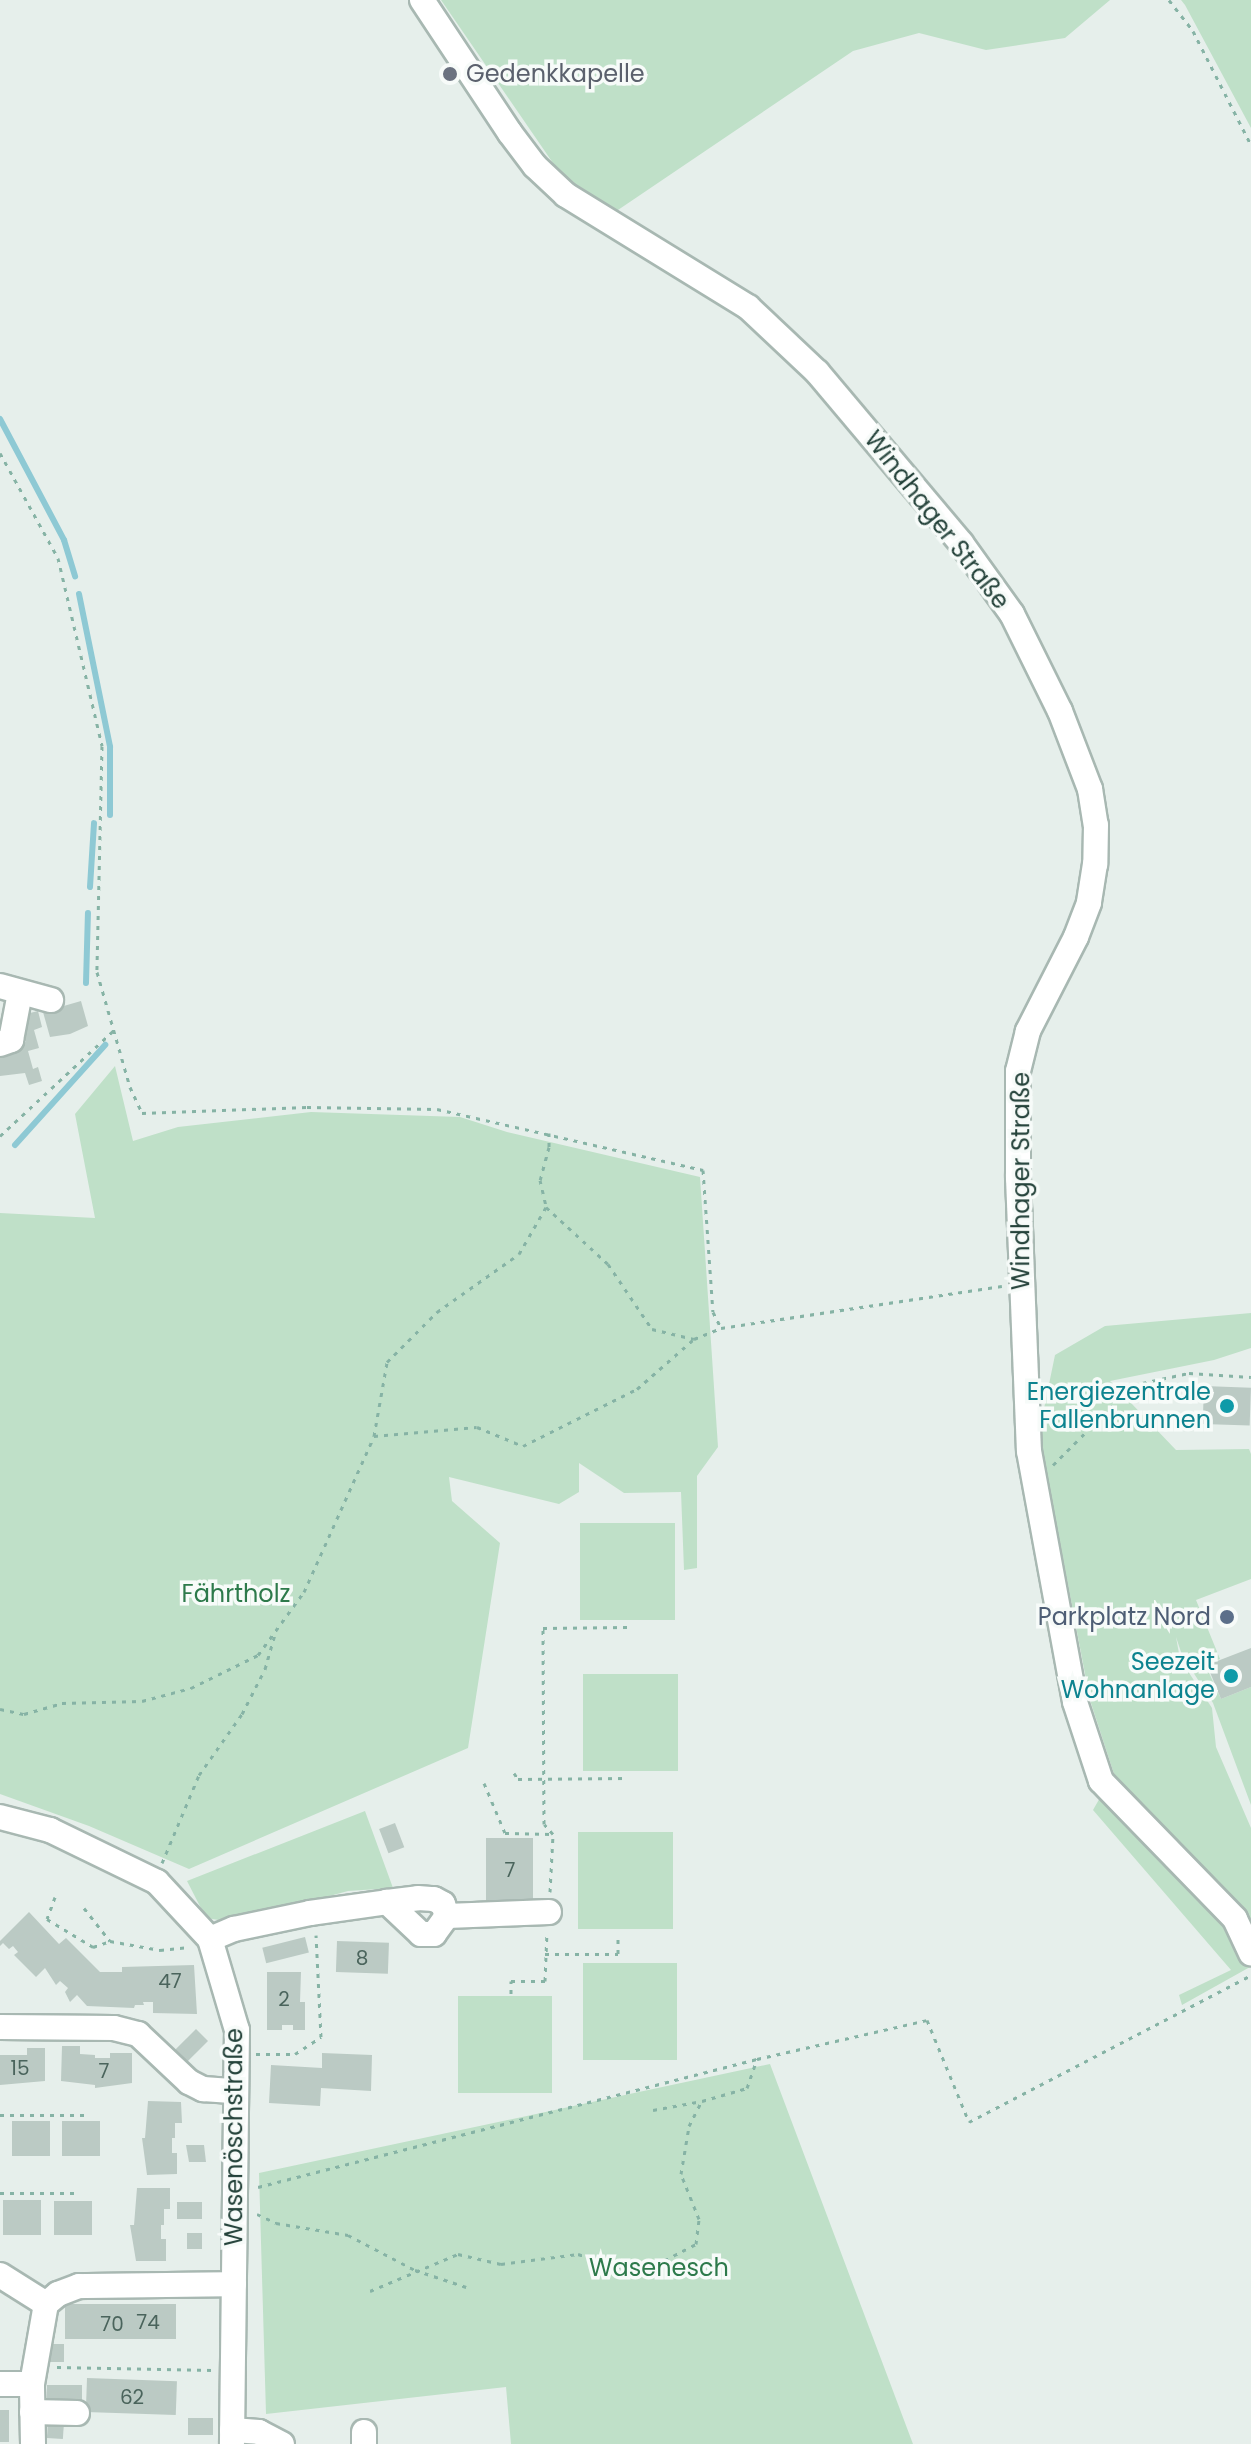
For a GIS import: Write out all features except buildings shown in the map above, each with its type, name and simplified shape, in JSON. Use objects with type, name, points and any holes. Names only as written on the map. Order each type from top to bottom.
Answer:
[{"type":"street","name":"Windhager Straße","points":[[422,0],[535,166],[566,195],[748,307],[817,372],[961,543],[1012,614],[1060,711],[1090,789],[1096,825],[1095,864],[1089,903],[1076,937],[1028,1031],[1018,1071],[1021,1283],[1029,1451],[1075,1702],[1101,1781],[1235,1919],[1251,1953]]},
{"type":"street","points":[[0,1044],[11,1040],[10,990],[51,1000]]},
{"type":"street","name":"Wasenöschstraße","points":[[0,1817],[50,1830],[157,1882],[210,1939],[237,2030],[232,2437]]},
{"type":"street","points":[[210,1939],[234,1929],[310,1913],[387,1902],[434,1899],[443,1904],[447,1916],[549,1912]]},
{"type":"street","points":[[0,2027],[114,2028],[138,2034],[189,2082],[203,2089],[235,2091]]},
{"type":"street","points":[[0,2275],[46,2304]]},
{"type":"street","points":[[33,2444],[34,2375],[46,2304],[58,2294],[79,2286],[234,2284]]},
{"type":"street","points":[[0,2384],[34,2375]]},
{"type":"street","points":[[32,2412],[77,2413]]},
{"type":"street","points":[[232,2437],[259,2432],[282,2444]]},
{"type":"path","points":[[1169,0],[1193,31],[1251,145]]},
{"type":"path","points":[[0,453],[58,558],[102,746],[97,972],[130,1087],[142,1113],[307,1107],[437,1109],[703,1170],[713,1312],[721,1328]]},
{"type":"path","points":[[0,1136],[115,1029]]},
{"type":"path","points":[[549,1133],[549,1147],[540,1180],[546,1207],[608,1264],[652,1329],[694,1339]]},
{"type":"path","points":[[0,1709],[24,1714],[62,1703],[142,1701],[191,1688],[258,1655],[304,1592],[374,1436],[387,1362],[437,1312],[519,1254],[546,1207]]},
{"type":"path","points":[[374,1436],[477,1427],[523,1446],[637,1389],[694,1339],[721,1328],[1021,1283]]},
{"type":"path","points":[[1035,1482],[1133,1385],[1189,1373],[1251,1377]]},
{"type":"path","points":[[511,1994],[511,1981],[545,1981],[553,1834],[544,1824],[543,1628],[628,1627]]},
{"type":"path","points":[[162,1862],[199,1775],[242,1714],[265,1669],[276,1631]]},
{"type":"path","points":[[514,1773],[518,1779],[627,1778]]},
{"type":"path","points":[[484,1783],[505,1833],[553,1834]]},
{"type":"path","points":[[55,1897],[47,1919],[93,1947],[110,1941],[160,1950],[210,1939]]},
{"type":"path","points":[[84,1908],[110,1941]]},
{"type":"path","points":[[236,2053],[295,2054],[321,2037],[317,1942],[310,1913]]},
{"type":"path","points":[[545,1954],[618,1954],[618,1936]]},
{"type":"path","points":[[235,2198],[757,2059],[927,2020],[969,2122],[1251,1975]]},
{"type":"path","points":[[653,2110],[702,2101],[747,2088],[757,2059]]},
{"type":"path","points":[[370,2291],[458,2254],[501,2264],[578,2254],[638,2274],[696,2244],[699,2219],[681,2174],[689,2126],[702,2101]]},
{"type":"path","points":[[0,2115],[90,2115]]},
{"type":"path","points":[[0,2193],[77,2193]]},
{"type":"path","points":[[235,2198],[276,2223],[348,2235],[415,2270],[466,2287]]},
{"type":"path","points":[[34,2375],[233,2370]]},
{"type":"green space","points":[[441,0],[1110,0],[1065,38],[986,50],[919,33],[853,51],[615,212],[566,182]]},
{"type":"green space","points":[[1181,0],[1251,0],[1251,128],[1185,5]]},
{"type":"green space","name":"Fährtholz","points":[[115,1066],[133,1141],[178,1127],[311,1112],[460,1117],[507,1132],[700,1177],[718,1447],[697,1476],[697,1568],[684,1570],[681,1492],[624,1493],[579,1463],[579,1492],[559,1504],[449,1477],[452,1501],[500,1543],[468,1748],[189,1869],[89,1826],[0,1794],[0,1213],[95,1218],[75,1114]]},
{"type":"green space","points":[[1251,1313],[1251,1348],[1214,1360],[1110,1381],[1176,1450],[1249,1449],[1251,1454],[1251,1579],[1196,1600],[1220,1659],[1205,1664],[1221,1699],[1251,1687],[1251,1805],[1213,1703],[1182,1655],[1176,1637],[1180,1659],[1212,1708],[1216,1747],[1251,1828],[1251,1926],[1116,1780],[1090,1700],[1039,1433],[1055,1355],[1105,1326]]},
{"type":"green space","points":[[580,1523],[675,1523],[675,1620],[580,1620]]},
{"type":"green space","points":[[583,1674],[678,1674],[678,1771],[583,1771]]},
{"type":"green space","points":[[1101,1796],[1223,1920],[1250,1967],[1182,2005],[1179,1995],[1231,1970],[1093,1810]]},
{"type":"green space","points":[[365,1811],[393,1888],[348,1891],[256,1916],[225,1921],[206,1918],[187,1881]]},
{"type":"green space","points":[[578,1832],[673,1832],[673,1929],[578,1929]]},
{"type":"green space","points":[[583,1963],[677,1963],[677,2060],[583,2060]]},
{"type":"green space","points":[[458,1996],[552,1996],[552,2093],[458,2093]]},
{"type":"green space","name":"Wasenesch","points":[[770,2064],[913,2444],[511,2444],[506,2387],[266,2414],[259,2173]]},
{"type":"waterway","points":[[0,419],[64,540],[75,576]]},
{"type":"waterway","points":[[79,594],[110,747],[110,815]]},
{"type":"waterway","points":[[90,887],[94,823]]},
{"type":"waterway","points":[[86,983],[88,913]]},
{"type":"waterway","points":[[15,1145],[105,1045]]},
{"type":"place","name":"Gedenkkapelle","points":[[450,74]]},
{"type":"place","name":"Energiezentrale Fallenbrunnen","points":[[1227,1406]]},
{"type":"place","name":"Parkplatz Nord","points":[[1227,1617]]},
{"type":"place","name":"Seezeit Wohnanlage","points":[[1231,1676]]}]
